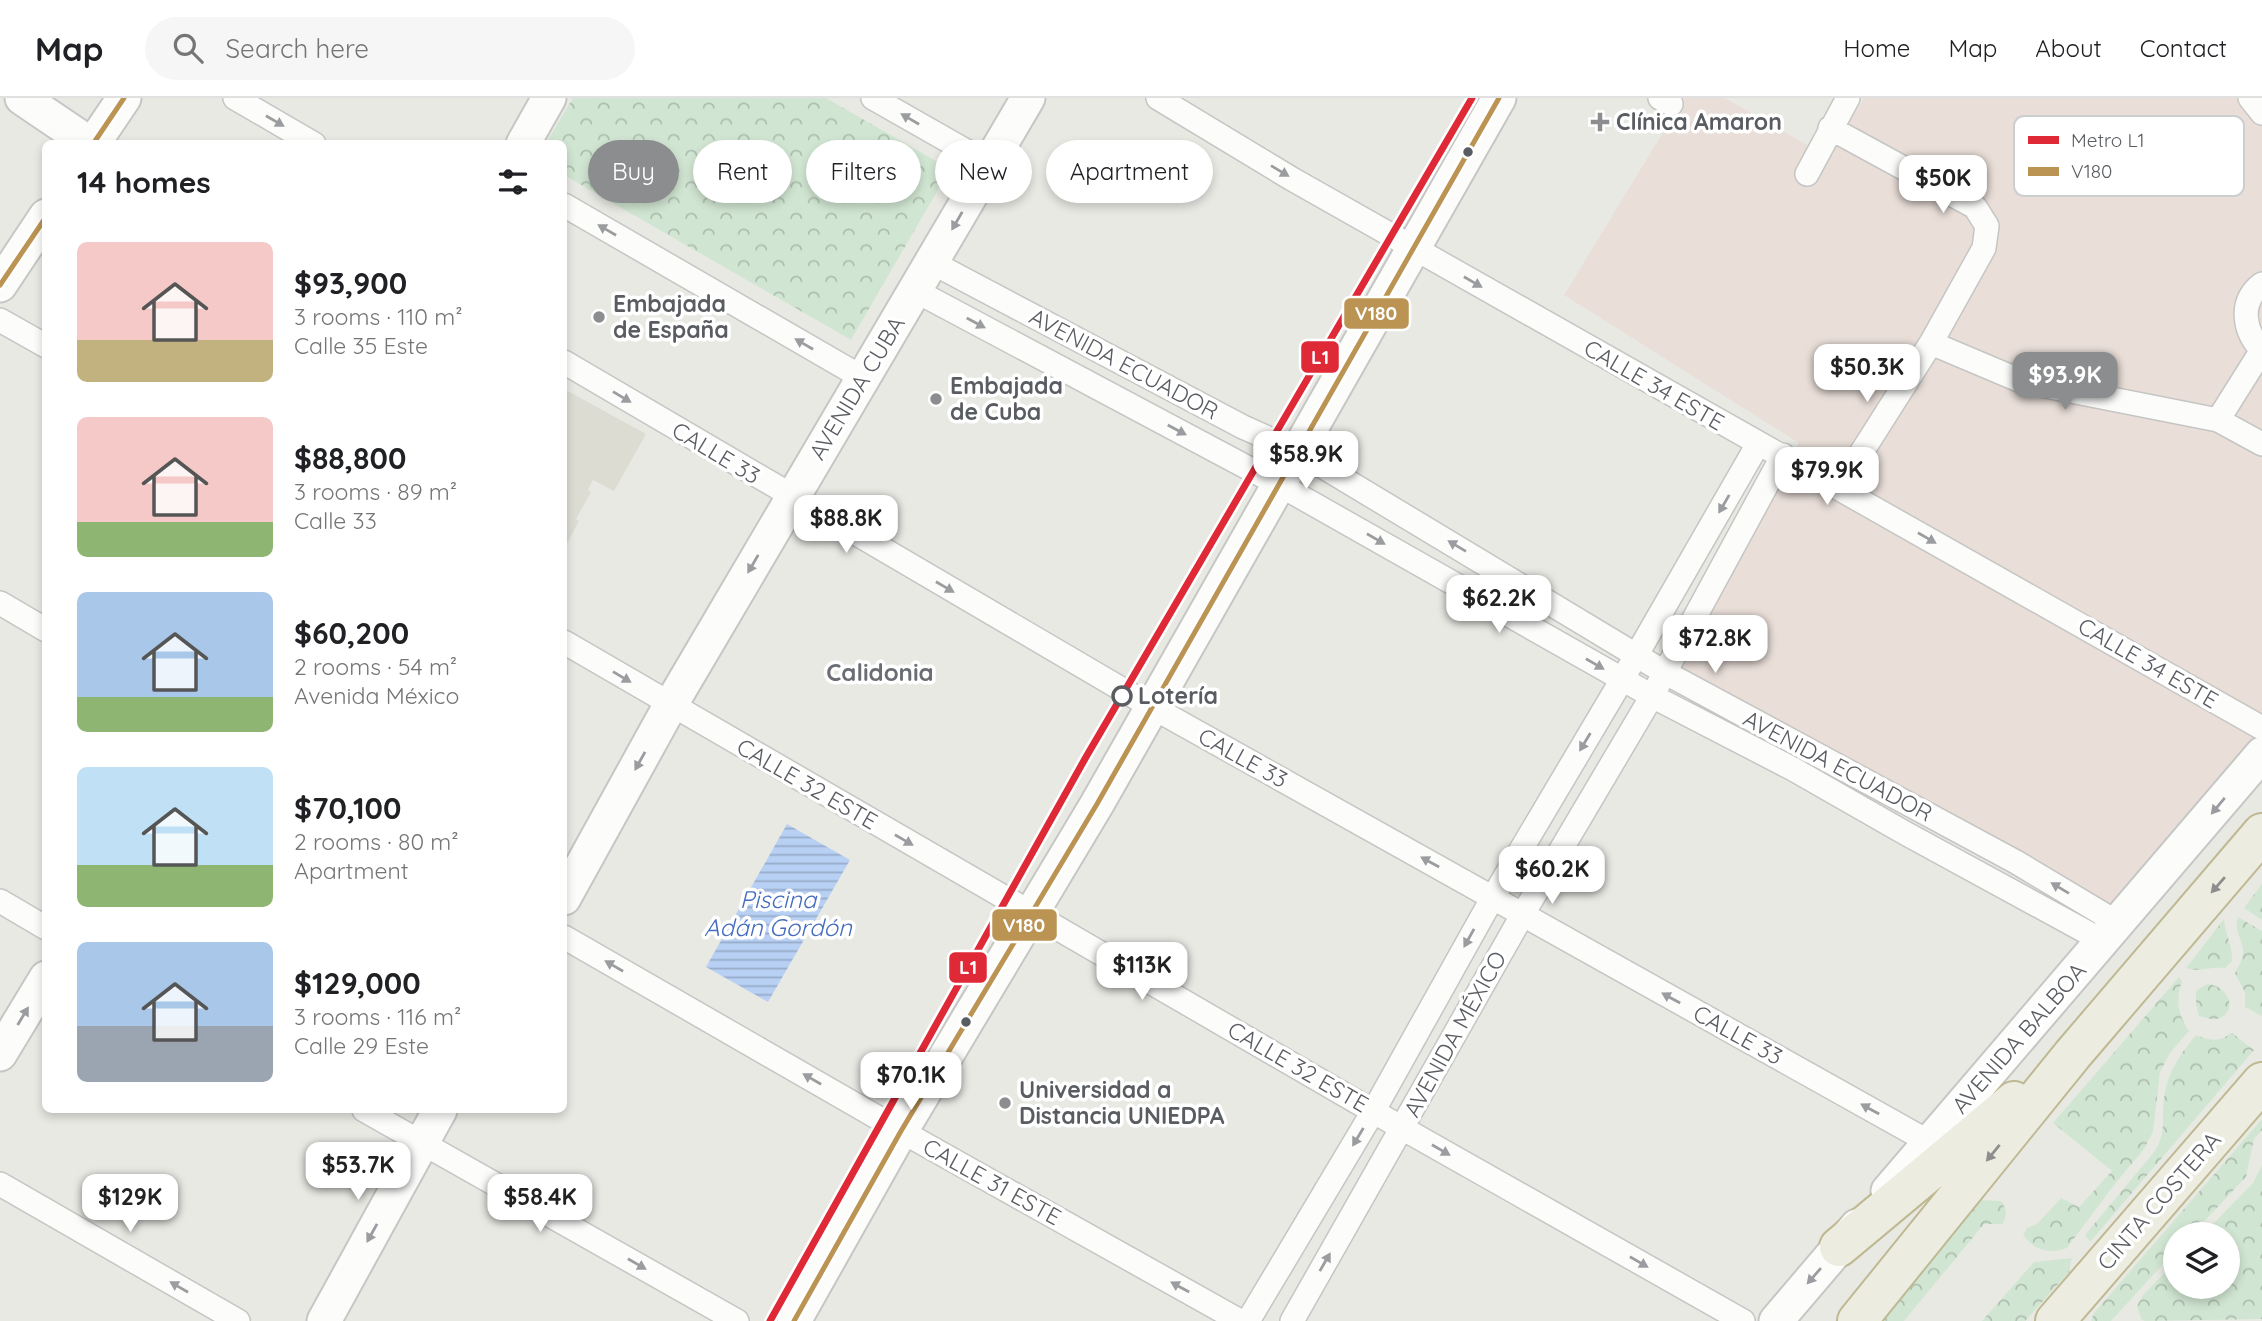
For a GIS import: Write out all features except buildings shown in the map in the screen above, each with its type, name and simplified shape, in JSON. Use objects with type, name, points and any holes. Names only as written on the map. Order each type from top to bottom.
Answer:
[{"type":"highway","points":[[1857,1321],[2073,1054],[2262,833]]},
{"type":"highway","points":[[1839,1247],[2073,1054]]},
{"type":"highway","name":"CINTA COSTERA","points":[[2056,1321],[2262,1082]]},
{"type":"street","points":[[22,98],[86,140]]},
{"type":"street","points":[[95,140],[124,98]]},
{"type":"street","points":[[235,98],[307,140]]},
{"type":"street","points":[[525,140],[549,98]]},
{"type":"street","points":[[873,98],[947,140]]},
{"type":"street","name":"AVENIDA CUBA","points":[[1003,140],[1028,98]]},
{"type":"street","name":"CALLE 34 ESTE","points":[[1158,98],[1292,179],[2262,728]]},
{"type":"street","points":[[794,1321],[901,1131],[1033,914],[1499,98]]},
{"type":"street","points":[[1807,174],[1848,98]]},
{"type":"street","points":[[2250,98],[2262,113]]},
{"type":"street","points":[[1830,128],[1975,207],[1987,226],[1984,248],[1931,343],[1839,488]]},
{"type":"street","name":"AVENIDA CUBA","points":[[567,893],[670,706],[967,203]]},
{"type":"street","points":[[567,207],[863,378]]},
{"type":"street","points":[[0,285],[42,222]]},
{"type":"street","name":"AVENIDA ECUADOR","points":[[933,263],[1243,427],[1297,451],[1636,656],[2016,862],[2111,932]]},
{"type":"street","points":[[2218,420],[2262,350],[2252,340],[2246,327],[2245,313],[2249,300],[2262,284]]},
{"type":"street","name":"AVENIDA ECUADOR","points":[[916,291],[1278,484],[1622,680],[1793,769],[1905,834],[2111,932]]},
{"type":"street","points":[[0,320],[42,344]]},
{"type":"street","points":[[1931,343],[2021,381],[2218,420],[2262,444]]},
{"type":"street","name":"CALLE 33","points":[[567,364],[1152,707],[1929,1142]]},
{"type":"street","name":"AVENIDA MÉXICO","points":[[1248,1321],[1374,1110],[1493,897],[1758,444]]},
{"type":"street","name":"AVENIDA MÉXICO","points":[[1292,1321],[1523,914],[1652,696],[1783,455]]},
{"type":"street","points":[[0,603],[42,628]]},
{"type":"street","name":"CALLE 32 ESTE","points":[[567,644],[670,706],[1402,1128],[1743,1321]]},
{"type":"street","name":"AVENIDA BALBOA","points":[[1776,1321],[2262,754]]},
{"type":"street","points":[[0,901],[42,926]]},
{"type":"street","name":"CALLE 31 ESTE","points":[[567,939],[901,1131],[1240,1321]]},
{"type":"street","points":[[0,1054],[42,985]]},
{"type":"street","points":[[369,1113],[737,1321]]},
{"type":"street","points":[[324,1321],[438,1113]]},
{"type":"street","points":[[0,1184],[238,1321]]},
{"type":"shaded area","points":[[1684,98],[1725,98],[1828,157],[1864,98],[2262,98],[2262,737],[2115,910],[1673,670],[1799,443],[1564,295]]},
{"type":"shaded area","points":[[567,391],[646,434],[614,491],[593,480],[588,490],[591,492],[576,519],[579,521],[567,543]]},
{"type":"green space","points":[[573,98],[826,98],[899,140],[806,140],[806,203],[921,203],[921,152],[935,160],[935,195],[851,340],[613,203],[679,203],[679,140],[588,140],[588,189],[567,177],[567,140],[548,140]]},
{"type":"green space","points":[[2262,884],[2262,920],[2244,908]]},
{"type":"green space","points":[[2238,917],[2262,931],[2262,1016],[2245,1007],[2245,992],[2235,974],[2243,953],[2237,928]]},
{"type":"green space","points":[[2224,919],[2232,961],[2225,968],[2186,968]]},
{"type":"green space","points":[[2179,977],[2182,981],[2179,1007],[2189,1031],[2170,1053],[2160,1072],[2153,1132],[2144,1149],[2067,1248],[2048,1251],[2037,1248],[2023,1235],[2027,1228],[2037,1224],[2061,1198],[2079,1207],[2112,1171],[2053,1123]]},
{"type":"green space","points":[[2207,984],[2216,986],[2227,995],[2229,1007],[2223,1017],[2214,1019],[2199,1016],[2196,991]]},
{"type":"green space","points":[[2232,1033],[2254,1050],[2090,1242],[2085,1235],[2159,1143],[2166,1089],[2171,1072],[2180,1057],[2196,1035],[2214,1040]]},
{"type":"green space","points":[[2262,1119],[2262,1130],[2254,1139],[2246,1177],[2203,1222],[2173,1222]]},
{"type":"green space","points":[[2262,1165],[2262,1319],[2141,1319],[2137,1306],[2143,1295],[2163,1274],[2163,1299],[2240,1299],[2240,1222],[2215,1222],[2253,1183]]},
{"type":"green space","points":[[1979,1200],[2001,1201],[2006,1212],[2003,1224],[1984,1224],[1904,1321],[1880,1321]]},
{"type":"green space","points":[[2163,1233],[2163,1264],[2111,1321],[2091,1321],[2094,1313]]},
{"type":"green space","points":[[2072,1258],[2069,1272],[2025,1321],[1982,1321],[2034,1262]]},
{"type":"water","name":"Piscina Adán Gordón","points":[[787,824],[850,860],[768,1002],[706,967]]},
{"type":"metro line","name":"L1","points":[[770,1321],[1086,757],[1472,98]]},
{"type":"transit line","name":"V180","points":[[96,140],[124,98]]},
{"type":"transit line","name":"V180","points":[[794,1321],[901,1131],[1097,804],[1499,98]]},
{"type":"transit line","name":"V180","points":[[0,285],[42,223]]},
{"type":"place","name":"Clínica Amaron","points":[[1600,122]]},
{"type":"place","name":"Embajada de España","points":[[599,317]]},
{"type":"place","name":"Embajada de Cuba","points":[[936,399]]},
{"type":"place","name":"Lotería","points":[[1122,696]]},
{"type":"place","name":"Universidad a Distancia UNIEDPA","points":[[1005,1103]]},
{"type":"district","name":"Calidonia","points":[[880,673]]}]
